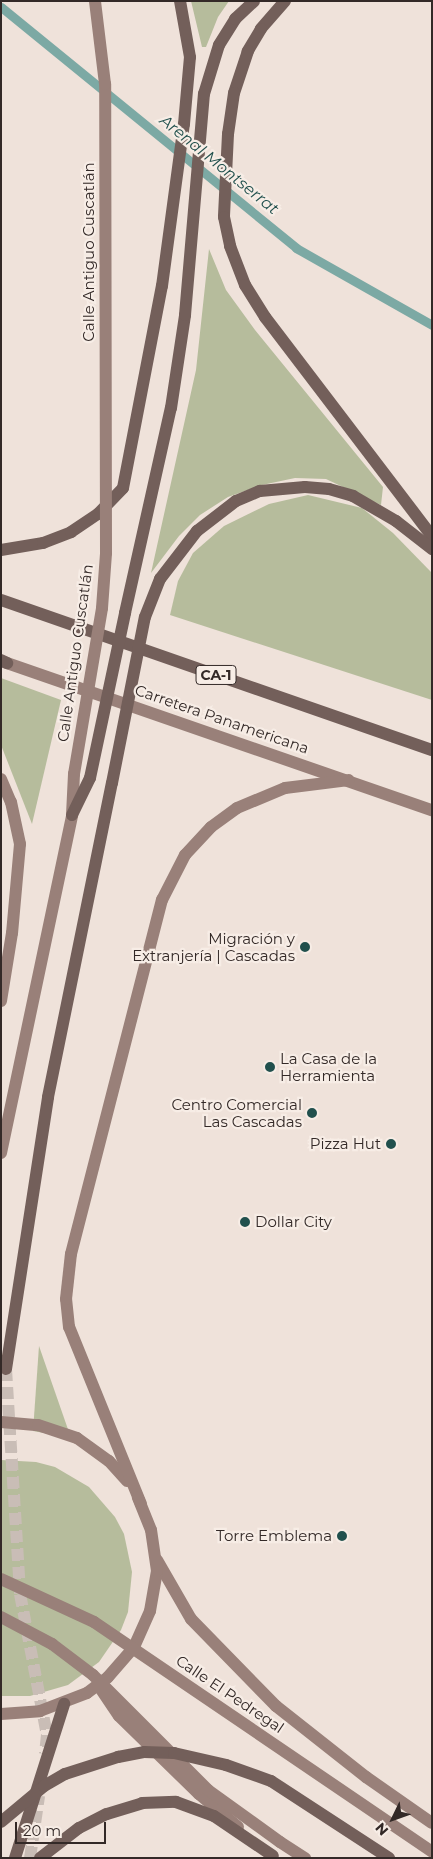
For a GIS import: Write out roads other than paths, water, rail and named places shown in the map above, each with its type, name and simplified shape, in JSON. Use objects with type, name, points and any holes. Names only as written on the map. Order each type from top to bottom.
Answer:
[{"type":"main road","name":"Calle Antiguo Cuscatlán","points":[[1,1152],[72,815],[74,774],[102,608],[106,545],[105,84],[95,1]]},
{"type":"main road","points":[[1,550],[44,543],[71,532],[98,514],[123,488],[162,286],[184,124],[190,57],[180,1]]},
{"type":"main road","points":[[72,815],[90,778],[170,408],[184,315],[204,94],[212,60],[235,19],[254,1]]},
{"type":"main road","points":[[285,1],[261,28],[248,51],[236,86],[228,134],[224,217],[245,285],[265,318],[432,536]]},
{"type":"main road","points":[[6,1368],[48,1097],[145,616],[160,579],[197,531],[236,501],[260,491],[305,487],[329,488],[353,496],[396,521],[432,549]]},
{"type":"main road","name":"CA-1","points":[[1,600],[432,750]]},
{"type":"main road","name":"Carretera Panamericana","points":[[3,661],[432,810]]},
{"type":"main road","points":[[1,779],[11,802],[20,844],[12,933],[1,1001]]},
{"type":"main road","points":[[1,1714],[28,1713],[64,1704],[98,1686],[126,1658],[146,1624],[154,1598],[156,1558],[151,1530],[69,1327],[66,1299],[71,1254],[162,900],[185,856],[211,827],[237,808],[285,788],[349,780]]},
{"type":"main road","points":[[1,1422],[25,1423],[52,1428],[88,1445],[119,1471],[141,1504]]},
{"type":"main road","points":[[156,1558],[191,1619],[276,1706],[366,1777],[432,1823]]},
{"type":"main road","name":"Calle El Pedregal","points":[[1,1579],[94,1622],[432,1852]]},
{"type":"main road","points":[[1,1617],[52,1644],[93,1675],[208,1790],[241,1816],[305,1858]]},
{"type":"main road","points":[[98,1686],[119,1716],[199,1794],[275,1857]]},
{"type":"main road","points":[[15,1858],[64,1704]]},
{"type":"main road","points":[[1,1822],[44,1786],[65,1774],[118,1756],[144,1752],[174,1753],[226,1765],[271,1781],[389,1858]]},
{"type":"main road","points":[[40,1858],[79,1828],[107,1814],[142,1803],[176,1802],[214,1816],[275,1857]]},
{"type":"waterway","name":"Arenal Montserrat","points":[[1,7],[296,248],[432,325]]},
{"type":"tunnel","points":[[6,1369],[20,1594],[47,1735],[45,1754]]},
{"type":"tunnel","points":[[30,1858],[39,1796]]},
{"type":"place","name":"Migración y Extranjería | Cascadas","points":[[305,947]]},
{"type":"place","name":"La Casa de la Herramienta","points":[[270,1067]]},
{"type":"place","name":"Centro Comercial Las Cascadas","points":[[312,1113]]},
{"type":"place","name":"Pizza Hut","points":[[391,1144]]},
{"type":"place","name":"Dollar City","points":[[245,1222]]},
{"type":"place","name":"Torre Emblema","points":[[342,1536]]}]
